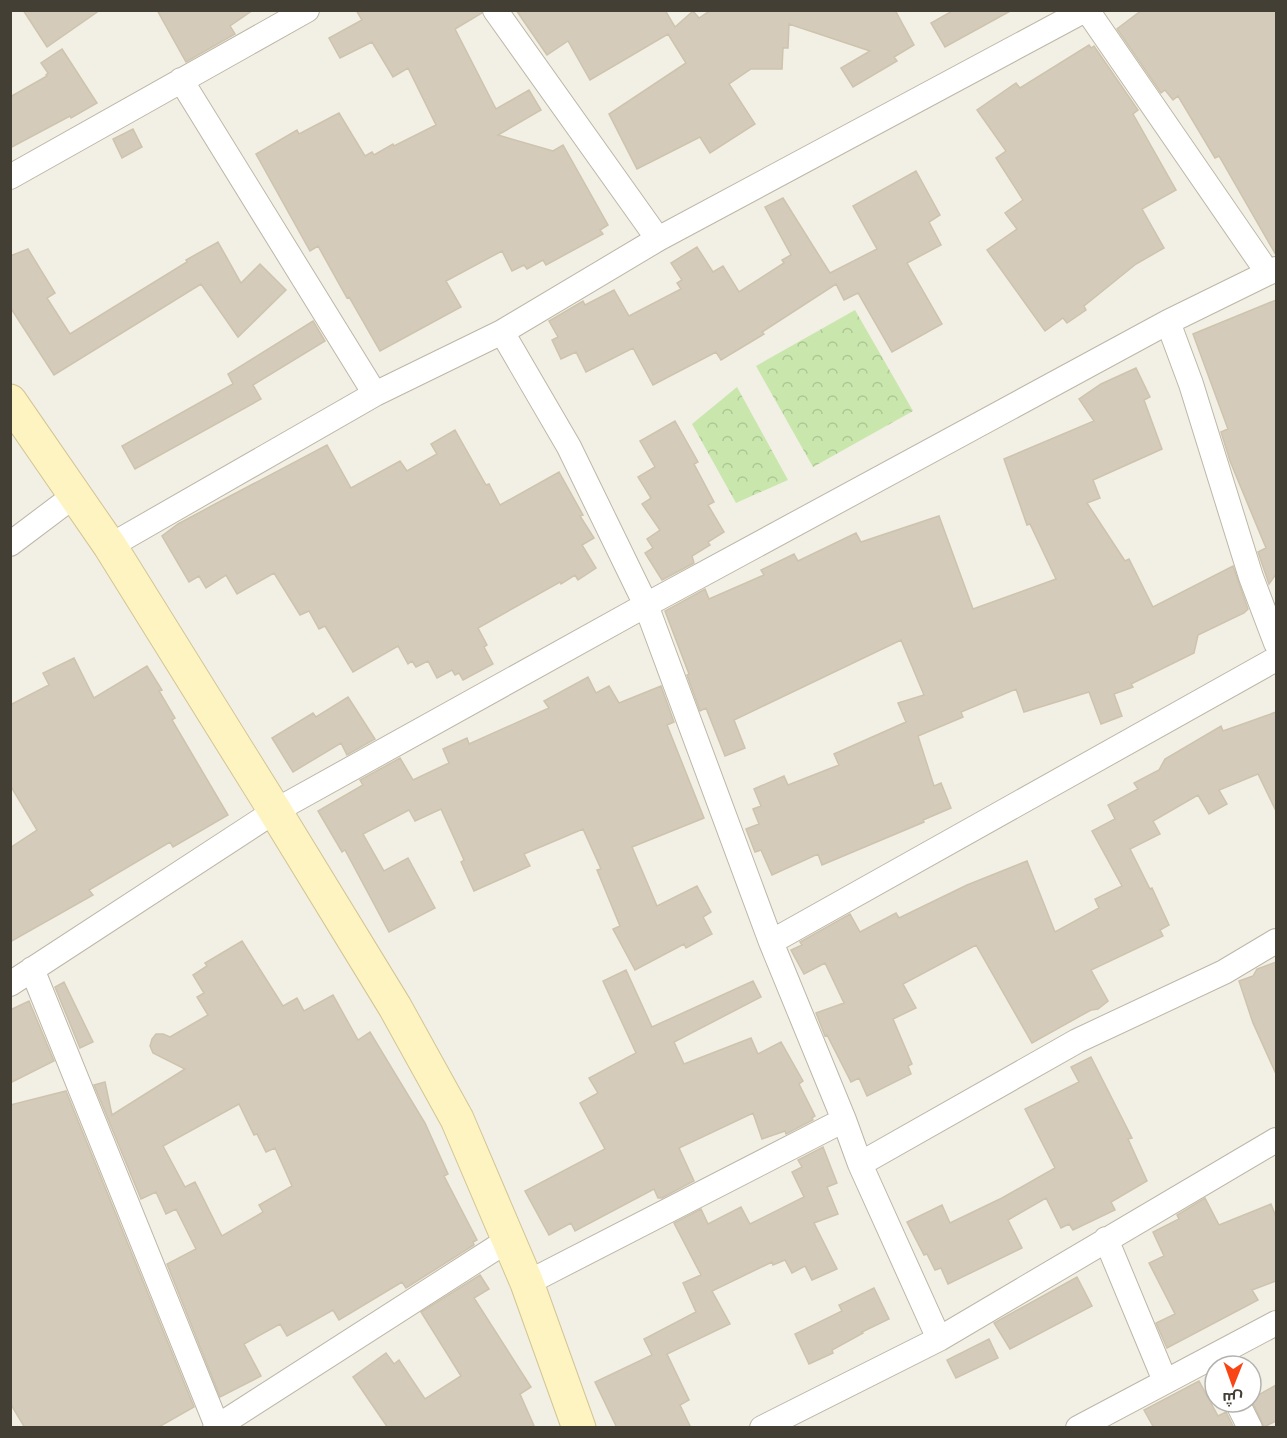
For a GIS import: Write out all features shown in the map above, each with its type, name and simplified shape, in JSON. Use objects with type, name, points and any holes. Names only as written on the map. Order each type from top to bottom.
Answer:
[{"type":"street","points":[[10,177],[307,10]]},
{"type":"street","points":[[495,10],[658,239]]},
{"type":"street","points":[[10,984],[274,811],[646,605],[1168,322],[1272,271],[1086,10],[658,239],[502,332],[375,394],[110,546]]},
{"type":"street","points":[[181,80],[375,394]]},
{"type":"street","points":[[1168,322],[1191,384],[1251,577],[1276,643]]},
{"type":"street","points":[[502,332],[569,447],[646,605],[771,942],[860,1164],[939,1339]]},
{"type":"street","points":[[10,401],[110,546],[395,1007],[457,1119],[527,1282],[579,1428]]},
{"type":"street","points":[[10,543],[75,495]]},
{"type":"street","points":[[771,942],[1276,659]]},
{"type":"street","points":[[860,1164],[1077,1041],[1224,972],[1276,941]]},
{"type":"street","points":[[32,969],[216,1427],[508,1240]]},
{"type":"street","points":[[527,1282],[844,1120]]},
{"type":"street","points":[[762,1428],[939,1339],[1276,1140]]},
{"type":"street","points":[[1106,1239],[1165,1381]]},
{"type":"street","points":[[1226,1354],[1276,1323]]},
{"type":"street","points":[[1078,1428],[1165,1381],[1203,1366]]},
{"type":"street","points":[[1243,1414],[1250,1428]]},
{"type":"green space","points":[[855,310],[913,411],[813,467],[756,366]]},
{"type":"green space","points":[[737,387],[788,480],[736,503],[692,424]]},
{"type":"building","points":[[23,10],[100,10],[47,47]]},
{"type":"building","points":[[157,10],[253,10],[230,26],[235,34],[186,62]]},
{"type":"building","points":[[356,10],[481,10],[482,13],[455,29],[496,109],[529,90],[541,110],[498,135],[553,151],[563,145],[608,225],[600,230],[603,234],[546,265],[543,260],[527,269],[524,265],[512,271],[502,251],[446,281],[461,307],[380,351],[318,246],[310,251],[256,154],[297,130],[299,134],[339,113],[365,156],[372,152],[374,155],[436,125],[408,68],[393,77],[372,42],[340,58],[329,38],[362,20]]},
{"type":"building","points":[[516,10],[665,10],[675,27],[693,11],[699,18],[711,10],[895,10],[914,45],[894,57],[897,61],[853,87],[841,68],[870,51],[789,24],[788,48],[783,48],[782,69],[751,69],[729,84],[755,124],[710,153],[700,137],[637,169],[609,114],[686,63],[668,34],[590,80],[568,41],[547,55]]},
{"type":"building","points":[[954,10],[1012,10],[945,47],[931,23]]},
{"type":"building","points":[[1142,10],[1276,10],[1276,255],[1219,156],[1215,158],[1178,96],[1173,100],[1165,90],[1161,93],[1117,29]]},
{"type":"building","points":[[1089,45],[1091,48],[1094,46],[1138,110],[1133,114],[1176,190],[1142,209],[1164,248],[1136,264],[1084,306],[1086,310],[1067,323],[1063,318],[1045,331],[987,250],[1017,229],[1005,213],[1023,200],[996,158],[1006,151],[977,110],[1016,83],[1020,88]]},
{"type":"building","points":[[62,49],[97,103],[10,148],[10,97],[47,76],[48,73],[41,63]]},
{"type":"building","points":[[133,129],[142,147],[122,158],[113,139]]},
{"type":"building","points":[[916,171],[940,215],[929,222],[941,245],[907,263],[942,324],[892,352],[858,293],[844,300],[836,284],[762,332],[764,334],[721,360],[716,352],[653,385],[633,348],[586,372],[576,352],[561,359],[552,340],[558,337],[549,321],[583,301],[585,305],[614,290],[629,316],[681,289],[677,283],[682,280],[671,263],[697,247],[713,272],[723,266],[739,292],[784,263],[782,260],[791,255],[765,207],[783,198],[830,273],[877,249],[853,206]]},
{"type":"building","points":[[218,242],[241,283],[260,264],[286,290],[238,337],[201,284],[54,375],[10,307],[10,256],[28,249],[55,293],[47,298],[70,334]]},
{"type":"building","points":[[1276,300],[1276,574],[1269,584],[1258,552],[1266,548],[1230,461],[1221,432],[1228,429],[1193,334]]},
{"type":"building","points":[[313,321],[325,341],[253,385],[261,399],[135,469],[122,446],[233,384],[228,374]]},
{"type":"building","points":[[1136,368],[1150,397],[1144,400],[1162,449],[1093,480],[1100,498],[1087,503],[1125,561],[1129,559],[1153,607],[1233,566],[1248,609],[1198,635],[1194,653],[1131,684],[1133,687],[1114,694],[1122,716],[1101,724],[1089,692],[1024,712],[1016,689],[961,712],[963,717],[918,736],[934,786],[941,783],[951,808],[923,820],[924,822],[822,865],[818,854],[772,875],[761,850],[755,852],[746,829],[759,824],[753,809],[761,806],[754,789],[784,776],[788,785],[839,765],[834,754],[906,722],[898,703],[924,695],[901,640],[734,720],[745,748],[725,756],[706,708],[700,711],[687,675],[689,674],[665,611],[705,589],[709,599],[764,575],[761,570],[794,554],[798,561],[856,533],[861,542],[939,516],[973,609],[1056,579],[1030,524],[1027,525],[1004,459],[1094,421],[1079,399],[1101,384]]},
{"type":"building","points":[[675,421],[698,462],[694,464],[714,502],[708,505],[724,532],[708,542],[710,545],[692,556],[694,563],[662,580],[645,553],[653,548],[647,539],[660,530],[642,504],[651,498],[638,477],[655,467],[640,441]]},
{"type":"building","points":[[455,430],[500,505],[559,472],[583,515],[580,516],[594,538],[582,545],[596,568],[578,580],[575,575],[561,584],[560,582],[478,628],[493,664],[463,680],[459,673],[455,675],[452,670],[437,678],[428,661],[416,667],[412,661],[408,664],[398,646],[353,672],[325,626],[319,629],[309,611],[300,615],[274,573],[237,594],[226,575],[206,588],[199,576],[189,582],[162,536],[178,524],[327,445],[351,488],[400,461],[407,471],[437,454],[431,444]]},
{"type":"building","points":[[74,658],[94,698],[147,666],[162,690],[159,691],[175,718],[172,720],[228,815],[173,847],[170,842],[89,890],[93,895],[10,942],[10,848],[37,830],[10,785],[10,705],[49,685],[43,673]]},
{"type":"building","points":[[588,677],[596,693],[609,686],[619,703],[661,686],[674,722],[667,725],[704,818],[632,847],[657,906],[697,886],[711,912],[703,917],[712,934],[686,948],[684,944],[635,970],[613,929],[620,926],[597,870],[601,869],[583,829],[524,854],[530,866],[474,891],[461,862],[464,860],[441,809],[415,821],[409,810],[363,834],[384,871],[408,858],[435,908],[389,932],[345,850],[342,852],[318,811],[363,785],[360,780],[400,758],[413,780],[449,763],[443,749],[467,738],[469,744],[549,708],[544,701]]},
{"type":"building","points":[[348,697],[375,739],[347,755],[341,743],[293,772],[272,738],[313,713],[316,717]]},
{"type":"building","points":[[1276,712],[1276,811],[1258,774],[1219,790],[1227,804],[1209,814],[1198,795],[1153,821],[1160,834],[1130,849],[1169,925],[1160,930],[1163,936],[1091,970],[1108,1001],[1098,1009],[1091,1010],[1032,1043],[976,945],[903,984],[916,1008],[893,1019],[912,1064],[908,1066],[911,1074],[867,1096],[859,1078],[851,1082],[827,1035],[825,1036],[816,1013],[844,1003],[825,963],[804,974],[791,950],[802,945],[800,942],[850,914],[860,932],[896,913],[899,918],[967,885],[1027,861],[1055,932],[1099,908],[1095,899],[1122,886],[1092,831],[1115,819],[1108,805],[1138,789],[1134,783],[1159,770],[1165,759],[1221,726],[1223,731]]},
{"type":"building","points":[[242,941],[283,1006],[297,998],[304,1011],[333,995],[358,1040],[370,1032],[425,1123],[448,1174],[444,1176],[477,1240],[473,1242],[474,1245],[406,1288],[402,1282],[339,1320],[333,1310],[287,1336],[280,1324],[244,1344],[261,1376],[220,1397],[167,1264],[196,1249],[176,1209],[166,1214],[156,1192],[141,1199],[94,1085],[105,1082],[112,1115],[185,1069],[153,1053],[150,1046],[156,1034],[170,1037],[208,1015],[197,997],[204,993],[193,975],[207,966],[205,963]],"holes":[[[239,1104],[254,1135],[257,1134],[266,1152],[275,1148],[292,1186],[259,1205],[263,1212],[222,1236],[195,1182],[185,1187],[163,1146]]]},
{"type":"building","points":[[1276,962],[1276,1074],[1253,1023],[1239,981],[1253,976],[1257,969]]},
{"type":"building","points":[[626,970],[652,1027],[753,981],[761,997],[674,1042],[684,1064],[751,1038],[758,1054],[781,1042],[803,1081],[799,1084],[815,1116],[813,1120],[786,1134],[785,1131],[762,1139],[753,1113],[679,1148],[694,1181],[662,1198],[658,1198],[654,1189],[575,1231],[571,1223],[549,1235],[525,1191],[605,1149],[580,1103],[598,1093],[589,1078],[636,1053],[603,981]]},
{"type":"building","points":[[64,982],[93,1042],[80,1048],[55,987]]},
{"type":"building","points":[[29,1001],[54,1061],[10,1083],[10,1010]]},
{"type":"building","points":[[1091,1057],[1132,1138],[1128,1139],[1147,1181],[1111,1202],[1115,1210],[1073,1230],[1069,1224],[1061,1228],[1046,1198],[1008,1220],[1022,1248],[948,1284],[941,1268],[935,1270],[927,1254],[924,1255],[907,1222],[942,1205],[950,1223],[1002,1198],[1055,1168],[1025,1109],[1079,1082],[1071,1067]]},
{"type":"building","points":[[66,1091],[194,1407],[157,1428],[25,1428],[10,1403],[10,1105]]},
{"type":"building","points":[[823,1147],[837,1183],[827,1187],[838,1214],[814,1223],[837,1269],[812,1280],[805,1266],[792,1273],[785,1260],[773,1265],[772,1262],[712,1291],[730,1324],[667,1354],[689,1400],[680,1405],[691,1428],[617,1428],[595,1382],[652,1355],[644,1339],[696,1312],[683,1283],[701,1275],[674,1223],[701,1209],[708,1224],[741,1207],[750,1224],[804,1197],[792,1172],[802,1167],[798,1160]]},
{"type":"building","points":[[1205,1198],[1219,1225],[1271,1204],[1276,1217],[1276,1281],[1252,1290],[1258,1300],[1167,1348],[1156,1323],[1175,1314],[1149,1263],[1164,1256],[1153,1232],[1179,1219],[1177,1215]]},
{"type":"building","points":[[480,1275],[489,1289],[474,1298],[531,1387],[520,1394],[535,1428],[388,1428],[353,1377],[386,1353],[394,1364],[399,1360],[425,1399],[461,1376],[421,1312]]},
{"type":"building","points":[[1077,1277],[1092,1306],[1010,1349],[994,1323]]},
{"type":"building","points":[[874,1288],[889,1319],[832,1350],[833,1353],[809,1364],[795,1334],[842,1311],[839,1305]]},
{"type":"building","points":[[989,1339],[998,1358],[956,1378],[947,1360]]},
{"type":"building","points":[[1199,1381],[1203,1388],[1203,1414],[1217,1414],[1218,1416],[1227,1414],[1234,1428],[1154,1428],[1144,1410]]},
{"type":"building","points":[[1276,1385],[1276,1421],[1264,1427],[1258,1414],[1263,1414],[1263,1392]]}]
